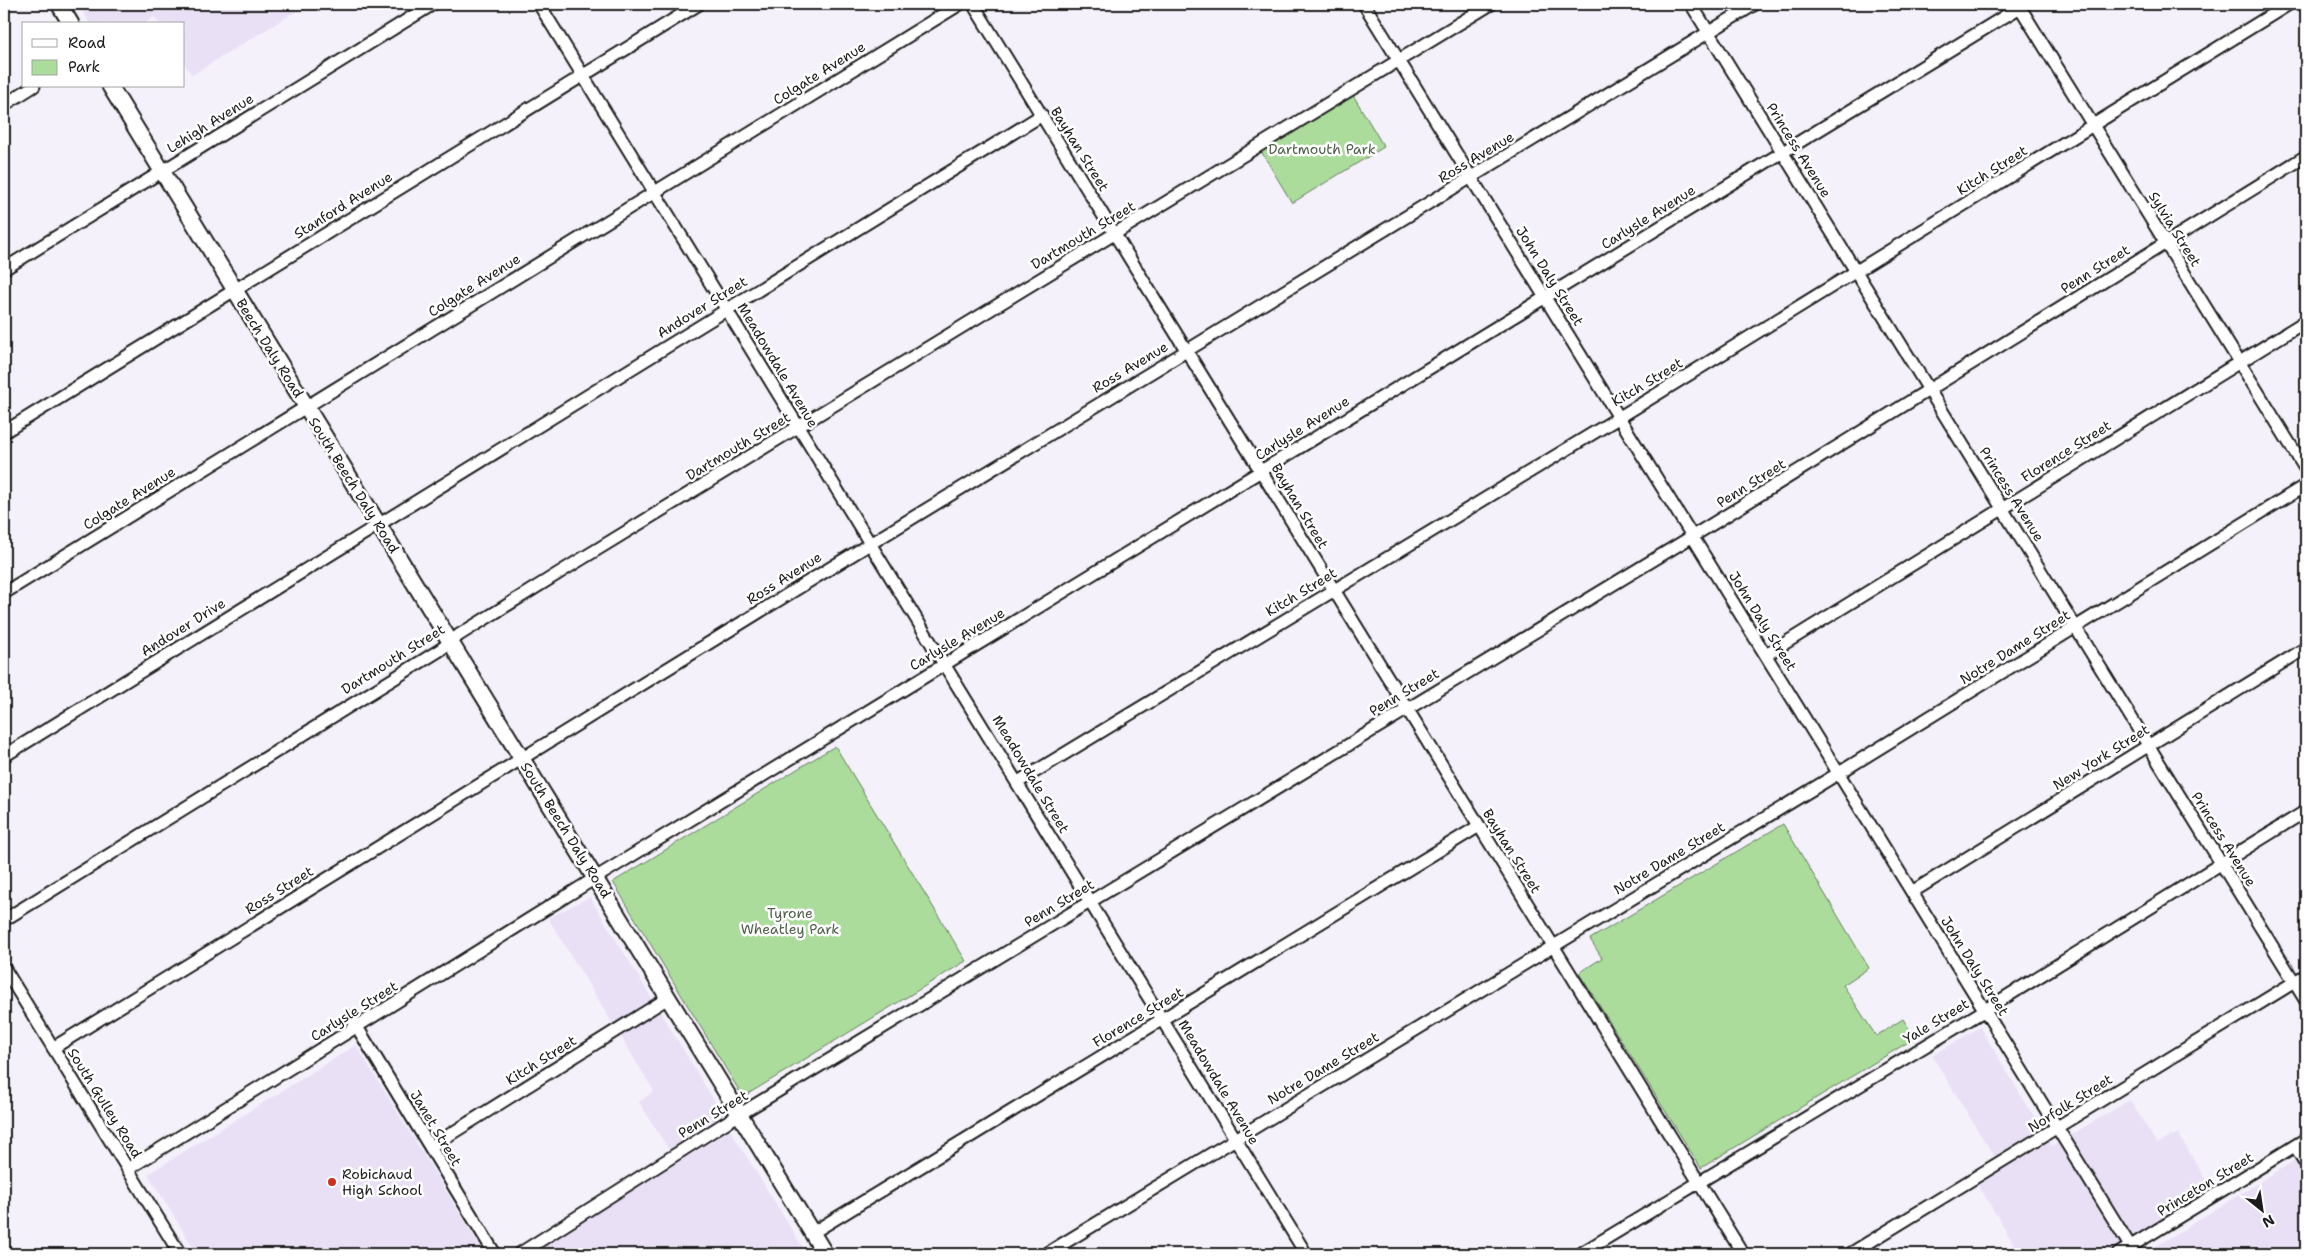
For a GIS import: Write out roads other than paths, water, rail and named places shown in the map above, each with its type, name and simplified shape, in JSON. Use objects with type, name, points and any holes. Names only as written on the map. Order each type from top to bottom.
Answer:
[{"type":"main road","points":[[59,4],[70,22]]},
{"type":"main road","points":[[111,88],[234,290]]},
{"type":"main road","name":"Beech Daly Road","points":[[234,290],[305,406]]},
{"type":"main road","name":"South Beech Daly Road","points":[[305,406],[825,1254]]},
{"type":"street","name":"Lehigh Avenue","points":[[4,269],[433,4]]},
{"type":"street","name":"Meadowdale Avenue","points":[[539,4],[870,544],[946,663]]},
{"type":"street","name":"Stanford Avenue","points":[[4,432],[699,4]]},
{"type":"street","name":"Colgate Avenue","points":[[4,593],[960,4]]},
{"type":"street","name":"Bayhan Street","points":[[973,4],[1743,1254]]},
{"type":"street","name":"John Daly Street","points":[[1364,4],[2133,1250]]},
{"type":"street","name":"Dartmouth Street","points":[[4,920],[798,426],[1491,4]]},
{"type":"street","name":"Princess Avenue","points":[[1691,4],[2306,1001]]},
{"type":"street","name":"Ross Avenue","points":[[521,758],[1755,4]]},
{"type":"street","name":"Kitch Street","points":[[1018,782],[1619,417],[2289,4]]},
{"type":"street","name":"Sylvia Street","points":[[2021,5],[2306,470]]},
{"type":"street","name":"Carlysle Avenue","points":[[595,878],[2021,5]]},
{"type":"street","points":[[4,105],[31,88]]},
{"type":"street","name":"Andover Street","points":[[378,524],[1042,115]]},
{"type":"street","name":"Penn Street","points":[[519,1254],[740,1115],[1692,535],[2306,156]]},
{"type":"street","name":"Florence Street","points":[[1766,654],[2306,321]]},
{"type":"street","name":"Notre Dame Street","points":[[1046,1254],[1839,773],[2306,485]]},
{"type":"street","name":"Andover Drive","points":[[4,756],[378,524]]},
{"type":"street","name":"New York Street","points":[[1912,892],[2306,648]]},
{"type":"street","name":"Meadowdale Street","points":[[946,663],[1091,900]]},
{"type":"street","name":"Ross Street","points":[[53,1048],[286,908],[521,758]]},
{"type":"street","name":"Yale Street","points":[[1580,1254],[1985,1010],[2306,811]]},
{"type":"street","name":"Florence Street","points":[[812,1233],[1480,826]]},
{"type":"street","name":"Carlysle Street","points":[[128,1169],[595,878]]},
{"type":"street","name":"Meadowdale Avenue","points":[[1091,900],[1306,1254]]},
{"type":"street","name":"South Gulley Road","points":[[4,968],[180,1254]]},
{"type":"street","name":"Norfolk Street","points":[[1850,1254],[2306,975]]},
{"type":"street","name":"Kitch Street","points":[[430,1147],[668,998]]},
{"type":"street","name":"Janet Street","points":[[351,1016],[496,1254]]},
{"type":"street","name":"Princeton Street","points":[[2118,1254],[2133,1250],[2306,1139]]},
{"type":"street","points":[[2295,1146],[2306,1164]]},
{"type":"street","points":[[4,1251],[7,1254]]},
{"type":"place","name":"Robichaud High School","points":[[332,1182]]},
{"type":"park label","name":"Dartmouth Park","points":[[1322,149]]},
{"type":"park label","name":"Tyrone Wheatley Park","points":[[790,922]]}]
